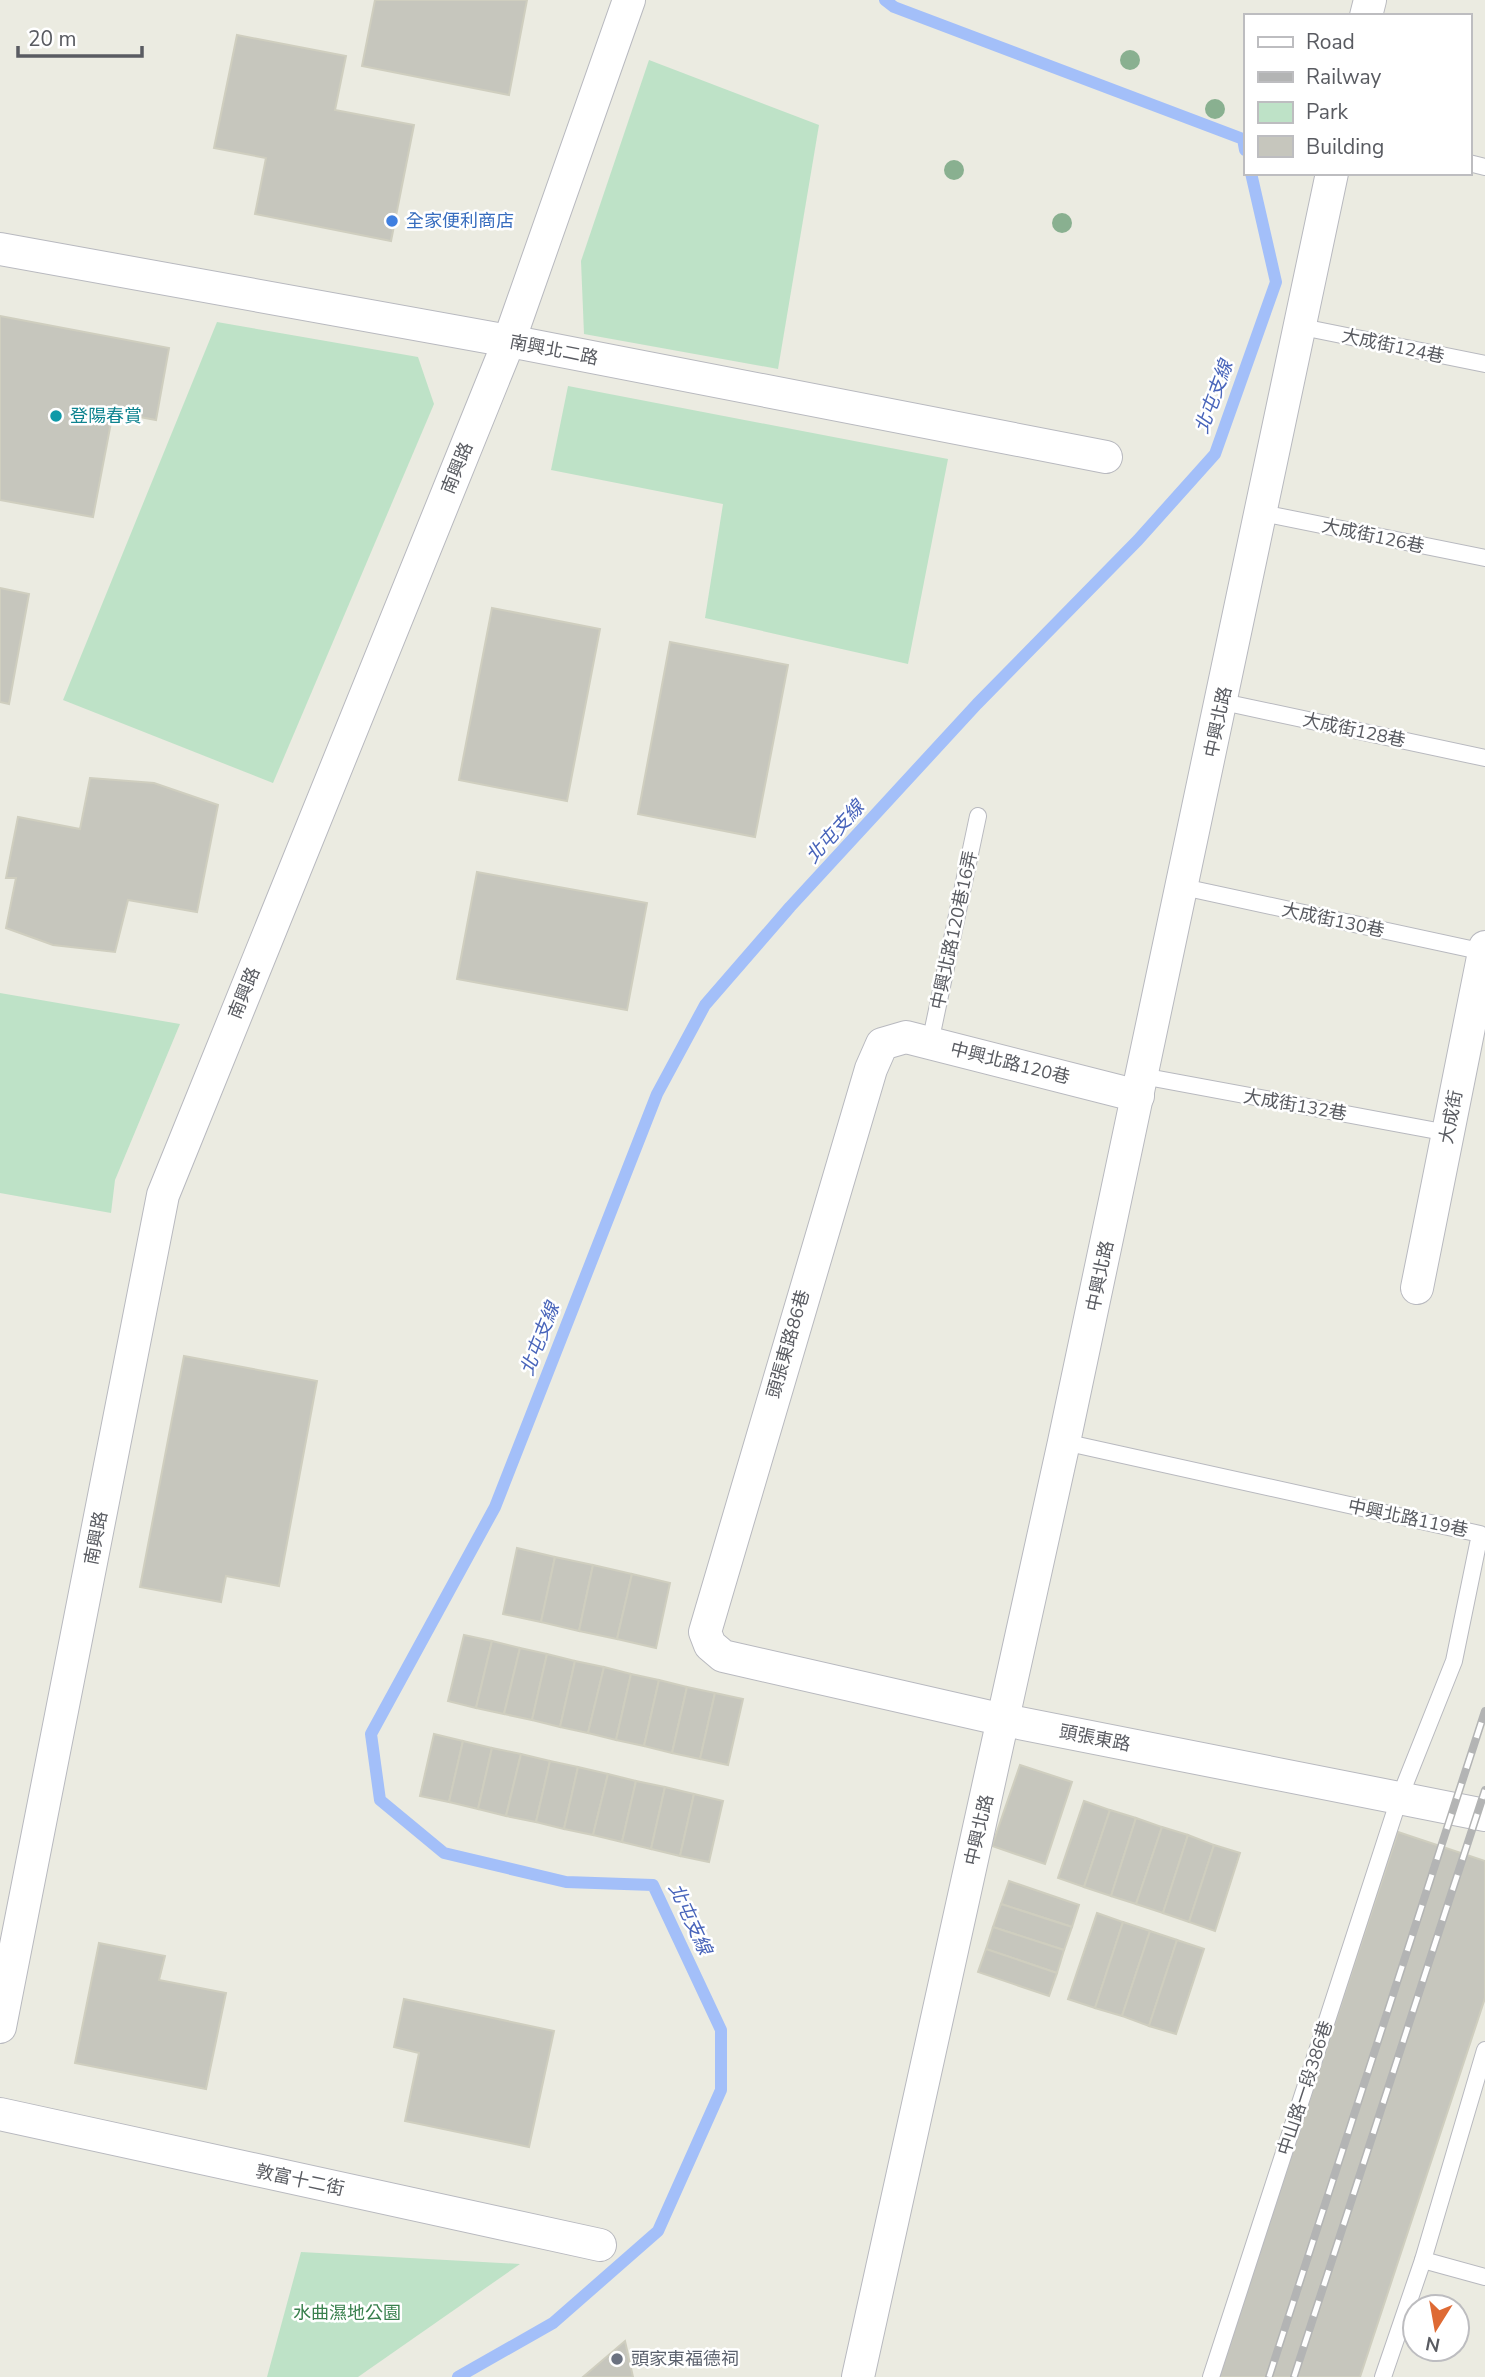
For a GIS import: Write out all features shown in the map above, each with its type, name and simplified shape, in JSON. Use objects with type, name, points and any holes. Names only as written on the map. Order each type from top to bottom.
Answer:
[{"type":"street","name":"南興路","points":[[0,2027],[163,1195],[509,341],[629,0]]},
{"type":"street","name":"中興北路","points":[[858,2377],[1064,1442],[1223,702],[1332,175]]},
{"type":"street","name":"南興北二路","points":[[0,249],[509,341],[1106,457]]},
{"type":"street","name":"大成街","points":[[1417,1288],[1484,950]]},
{"type":"street","name":"中興北路120巷","points":[[882,1044],[906,1037],[1140,1086]]},
{"type":"street","name":"頭張東路86巷","points":[[710,1645],[705,1632],[813,1259],[871,1069],[882,1044]]},
{"type":"street","name":"頭張東路","points":[[710,1645],[723,1656],[1004,1720],[1485,1815]]},
{"type":"street","name":"敦富十二街","points":[[0,2114],[600,2245]]},
{"type":"lane","name":"大成街124巷","points":[[1302,327],[1485,364]]},
{"type":"lane","name":"大成街126巷","points":[[1262,513],[1485,558]]},
{"type":"lane","name":"大成街128巷","points":[[1223,702],[1485,758]]},
{"type":"lane","name":"中興北路120巷16弄","points":[[930,1043],[978,817]]},
{"type":"lane","name":"大成街130巷","points":[[1183,887],[1484,950]]},
{"type":"lane","name":"大成街132巷","points":[[1140,1086],[1448,1133]]},
{"type":"lane","name":"中興北路119巷","points":[[1064,1442],[1480,1534],[1454,1661],[1399,1799]]},
{"type":"lane","name":"中山路一段386巷","points":[[1211,2377],[1399,1799]]},
{"type":"lane","points":[[1383,2377],[1423,2260],[1485,2053]]},
{"type":"lane","points":[[1423,2260],[1485,2277]]},
{"type":"green space","points":[[649,60],[819,125],[778,369],[584,334],[581,261]]},
{"type":"green space","points":[[217,322],[418,357],[434,404],[273,783],[63,700]]},
{"type":"green space","points":[[568,386],[948,459],[908,664],[705,618],[723,504],[551,470]]},
{"type":"green space","points":[[0,993],[180,1024],[115,1180],[111,1213],[0,1193]]},
{"type":"green space","name":"水曲濕地公園","points":[[301,2252],[520,2264],[358,2377],[267,2377]]},
{"type":"building","points":[[375,0],[527,0],[509,95],[362,66]]},
{"type":"building","points":[[237,35],[346,56],[335,110],[414,125],[391,241],[255,214],[266,158],[214,148]]},
{"type":"building","name":"登陽春賞","points":[[0,316],[169,348],[156,420],[113,412],[93,517],[0,500]]},
{"type":"building","points":[[0,588],[29,594],[9,704],[0,702]]},
{"type":"building","points":[[492,608],[600,629],[567,801],[459,780]]},
{"type":"building","points":[[670,642],[788,665],[755,837],[638,814]]},
{"type":"building","points":[[90,778],[154,783],[218,805],[197,912],[128,900],[115,952],[53,945],[6,928],[16,878],[6,878],[18,817],[80,829]]},
{"type":"building","points":[[477,872],[647,903],[627,1010],[457,979]]},
{"type":"building","points":[[184,1356],[317,1381],[279,1586],[226,1576],[221,1602],[140,1587]]},
{"type":"building","points":[[517,1548],[555,1557],[541,1622],[503,1614]]},
{"type":"building","points":[[555,1557],[593,1565],[579,1631],[541,1622]]},
{"type":"building","points":[[593,1565],[632,1574],[617,1639],[579,1631]]},
{"type":"building","points":[[632,1574],[670,1583],[656,1648],[617,1639]]},
{"type":"building","points":[[464,1635],[492,1641],[476,1708],[448,1701]]},
{"type":"building","points":[[492,1641],[520,1648],[504,1714],[476,1708]]},
{"type":"building","points":[[520,1648],[547,1654],[532,1720],[504,1714]]},
{"type":"building","points":[[547,1654],[575,1661],[560,1727],[532,1720]]},
{"type":"building","points":[[575,1661],[604,1667],[588,1733],[560,1727]]},
{"type":"building","points":[[604,1667],[631,1674],[616,1740],[588,1733]]},
{"type":"building","points":[[631,1674],[659,1680],[644,1746],[616,1740]]},
{"type":"building","points":[[659,1680],[687,1687],[672,1753],[644,1746]]},
{"type":"building","points":[[687,1687],[715,1693],[700,1759],[672,1753]]},
{"type":"building","points":[[715,1693],[743,1699],[728,1765],[700,1759]]},
{"type":"building","points":[[434,1734],[463,1741],[449,1802],[420,1796]]},
{"type":"building","points":[[463,1741],[492,1748],[478,1809],[449,1802]]},
{"type":"building","points":[[492,1748],[521,1754],[506,1816],[478,1809]]},
{"type":"building","points":[[521,1754],[550,1761],[536,1822],[506,1816]]},
{"type":"building","points":[[550,1761],[578,1767],[564,1829],[536,1822]]},
{"type":"building","points":[[1020,1765],[1072,1782],[1045,1864],[992,1846]]},
{"type":"building","points":[[578,1767],[608,1774],[593,1835],[564,1829]]},
{"type":"building","points":[[608,1774],[636,1781],[622,1842],[593,1835]]},
{"type":"building","points":[[636,1781],[665,1787],[651,1849],[622,1842]]},
{"type":"building","points":[[665,1787],[694,1794],[680,1856],[651,1849]]},
{"type":"building","points":[[694,1794],[723,1801],[709,1862],[680,1856]]},
{"type":"building","points":[[1084,1801],[1110,1810],[1084,1887],[1058,1878]]},
{"type":"building","points":[[1110,1810],[1136,1818],[1111,1896],[1084,1887]]},
{"type":"building","points":[[1136,1818],[1162,1827],[1136,1904],[1111,1896]]},
{"type":"building","points":[[1162,1827],[1188,1835],[1163,1913],[1136,1904]]},
{"type":"building","points":[[1398,1832],[1485,1861],[1485,1998],[1360,2377],[1218,2377]]},
{"type":"building","points":[[1188,1835],[1214,1845],[1189,1922],[1163,1913]]},
{"type":"building","points":[[1214,1845],[1240,1853],[1215,1931],[1189,1922]]},
{"type":"building","points":[[1009,1881],[1079,1905],[1072,1927],[1001,1904]]},
{"type":"building","points":[[1001,1904],[1072,1927],[1064,1950],[993,1927]]},
{"type":"building","points":[[1097,1913],[1123,1922],[1095,2008],[1068,1999]]},
{"type":"building","points":[[1123,1922],[1150,1931],[1122,2016],[1095,2008]]},
{"type":"building","points":[[993,1927],[1064,1950],[1057,1973],[986,1949]]},
{"type":"building","points":[[1150,1931],[1177,1940],[1149,2026],[1122,2016]]},
{"type":"building","points":[[1177,1940],[1204,1949],[1176,2034],[1149,2026]]},
{"type":"building","points":[[99,1943],[165,1956],[159,1980],[226,1993],[206,2089],[75,2063]]},
{"type":"building","points":[[986,1949],[1057,1973],[1049,1996],[978,1972]]},
{"type":"building","points":[[404,1999],[554,2031],[529,2147],[405,2121],[419,2053],[394,2047]]},
{"type":"building","name":"頭家東福德祠","points":[[625,2341],[633,2377],[583,2377]]},
{"type":"waterway","name":"北屯支線","points":[[885,0],[894,7],[1243,139],[1244,144]]},
{"type":"waterway","name":"北屯支線","points":[[458,2377],[553,2323],[658,2231],[721,2090],[721,2030],[653,1885],[566,1882],[444,1853],[380,1800],[371,1734],[495,1507],[657,1094],[705,1005],[790,907],[977,704],[1138,540],[1215,454],[1276,282],[1251,175]]},
{"type":"railway","points":[[1269,2377],[1485,1711]]},
{"type":"railway","points":[[1294,2377],[1485,1790]]},
{"type":"place","name":"全家便利商店","points":[[392,221]]},
{"type":"place","name":"登陽春賞","points":[[56,416]]},
{"type":"place","name":"頭家東福德祠","points":[[617,2359]]}]
